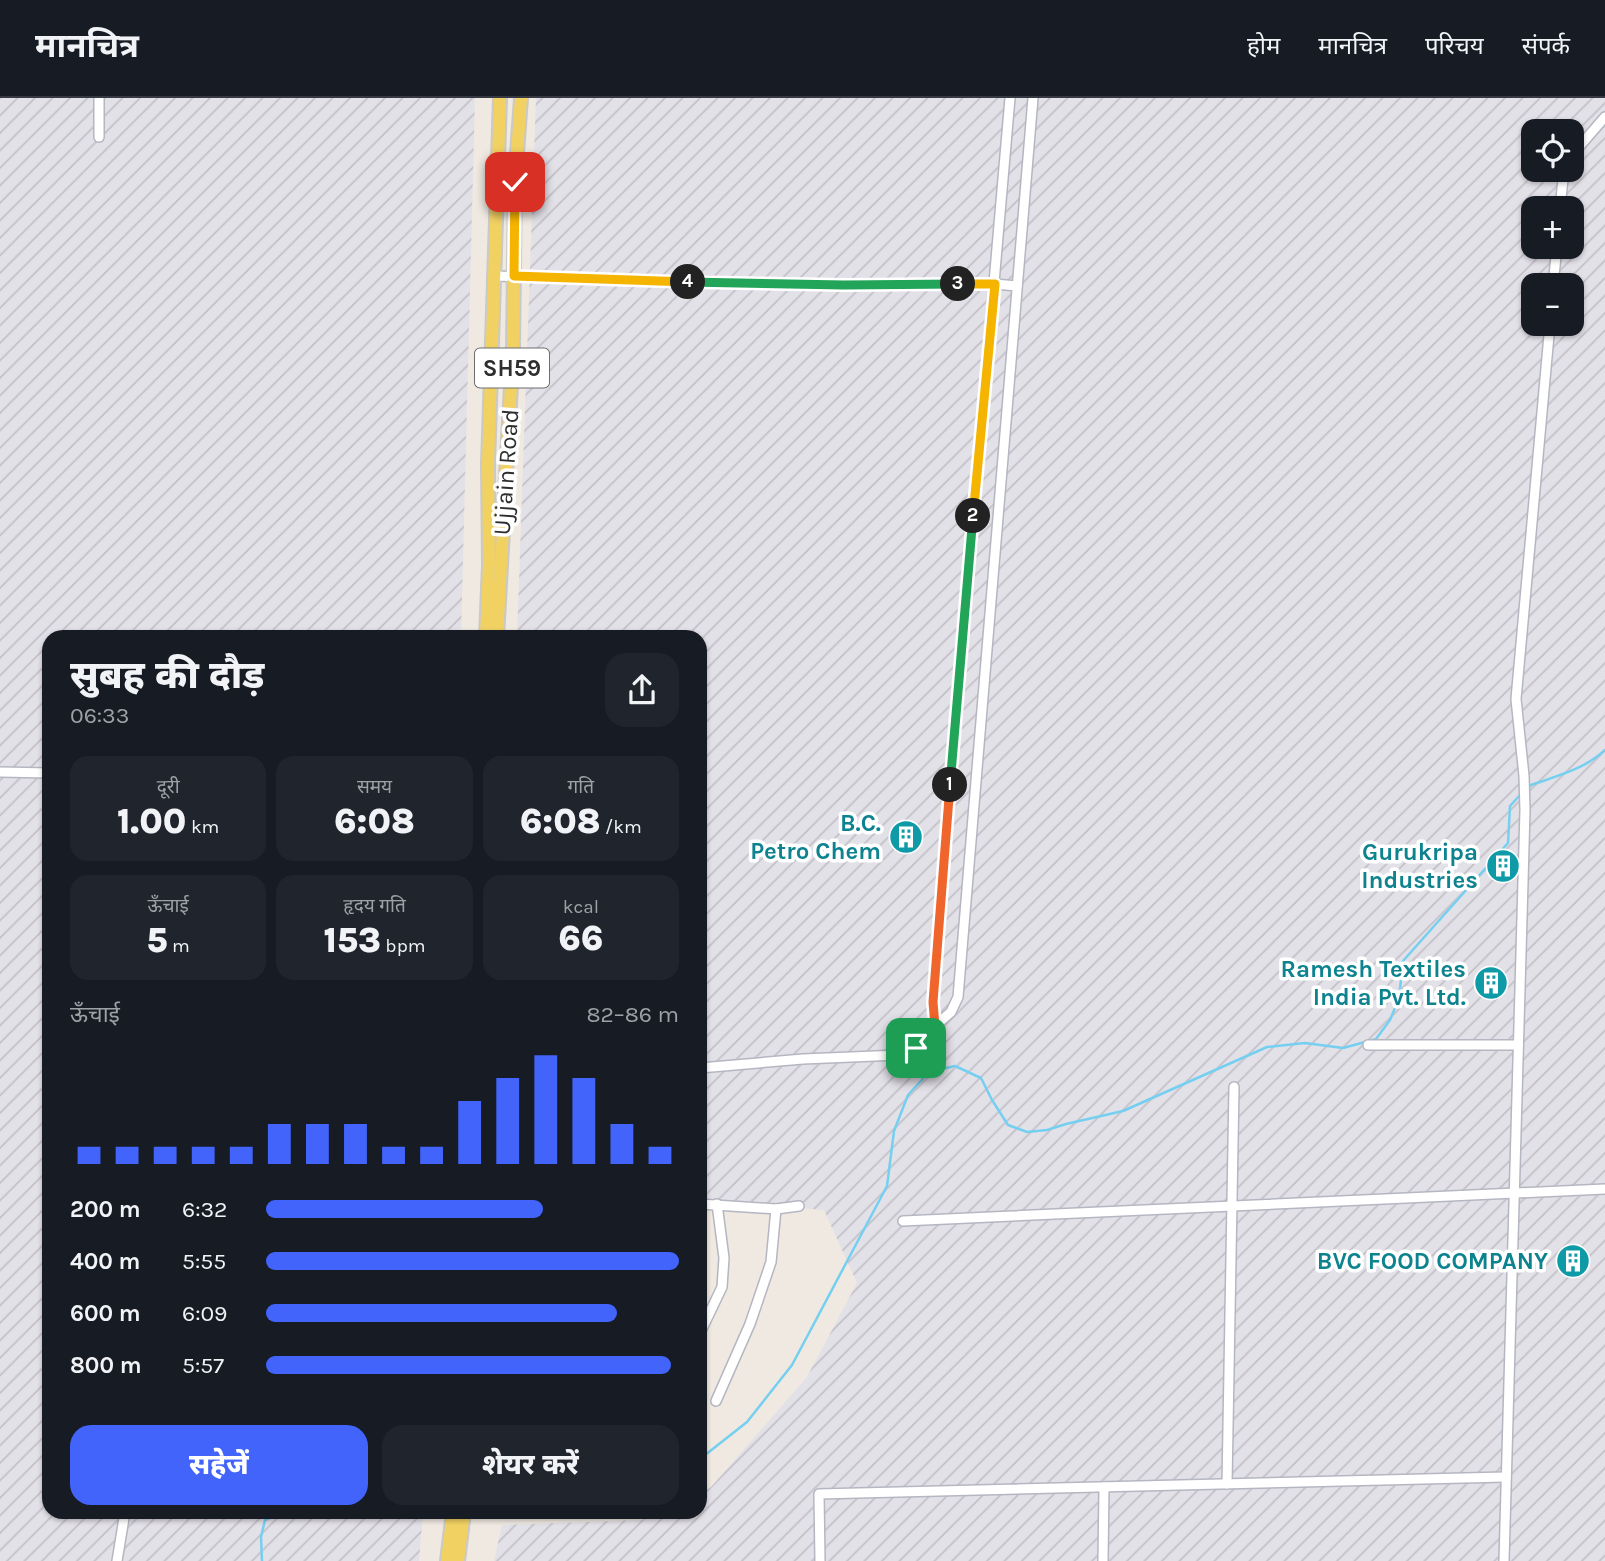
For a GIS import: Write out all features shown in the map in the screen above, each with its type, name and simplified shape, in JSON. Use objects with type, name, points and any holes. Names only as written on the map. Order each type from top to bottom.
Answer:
[{"type":"main road","name":"Ujjain Road","points":[[486,630],[488,464],[500,98]]},
{"type":"main road","name":"Ujjain Road","points":[[497,630],[513,349],[515,182],[521,98]]},
{"type":"main road","points":[[447,1561],[452,1519]]},
{"type":"main road","points":[[458,1561],[463,1519]]},
{"type":"street","points":[[99,98],[99,137]]},
{"type":"street","points":[[935,1026],[933,1002],[943,869],[1010,98]]},
{"type":"street","points":[[707,1067],[803,1059],[899,1055],[916,1048],[951,1012],[958,997],[1033,98]]},
{"type":"street","points":[[1584,141],[1605,117]]},
{"type":"street","points":[[495,276],[830,285],[1017,286]]},
{"type":"street","points":[[1504,1561],[1525,810],[1516,699],[1549,336]]},
{"type":"street","points":[[0,772],[42,773]]},
{"type":"street","points":[[1368,1045],[1518,1045]]},
{"type":"street","points":[[1227,1483],[1234,1087]]},
{"type":"street","points":[[903,1221],[1605,1189]]},
{"type":"street","points":[[707,1204],[776,1209],[799,1206]]},
{"type":"street","points":[[707,1318],[722,1287],[724,1258],[717,1204]]},
{"type":"street","points":[[716,1401],[750,1324],[771,1262],[776,1209]]},
{"type":"street","points":[[820,1561],[818,1494],[1505,1477]]},
{"type":"street","points":[[1104,1487],[1104,1561]]},
{"type":"street","points":[[117,1557],[124,1519]]},
{"type":"shaded area","points":[[0,98],[475,98],[461,630],[42,630],[42,1519],[422,1519],[419,1561],[0,1561]]},
{"type":"shaded area","points":[[536,98],[1605,98],[1605,1561],[494,1561],[502,1525],[707,1519],[707,1489],[807,1377],[857,1283],[824,1210],[707,1201],[707,630],[517,630]]},
{"type":"waterway","points":[[1528,788],[1580,767],[1605,750]]},
{"type":"waterway","points":[[707,1453],[747,1422],[792,1365],[887,1186],[894,1131],[908,1095],[929,1072],[955,1066],[981,1078],[1008,1125],[1027,1132],[1047,1130],[1123,1111],[1267,1047],[1305,1043],[1343,1048],[1376,1039],[1390,1020],[1399,998],[1403,961],[1508,843],[1510,806],[1520,795]]},
{"type":"waterway","points":[[262,1561],[261,1537],[267,1519]]},
{"type":"place","name":"B.C. Petro Chem","points":[[906,837]]},
{"type":"place","name":"Gurukripa Industries","points":[[1503,866]]},
{"type":"place","name":"Ramesh Textiles India Pvt. Ltd.","points":[[1491,983]]},
{"type":"place","name":"BVC FOOD COMPANY","points":[[1573,1261]]},
{"type":"route","points":[[515,182],[514,276],[844,285],[995,284],[942,882],[933,1002],[935,1026],[916,1048]]}]
